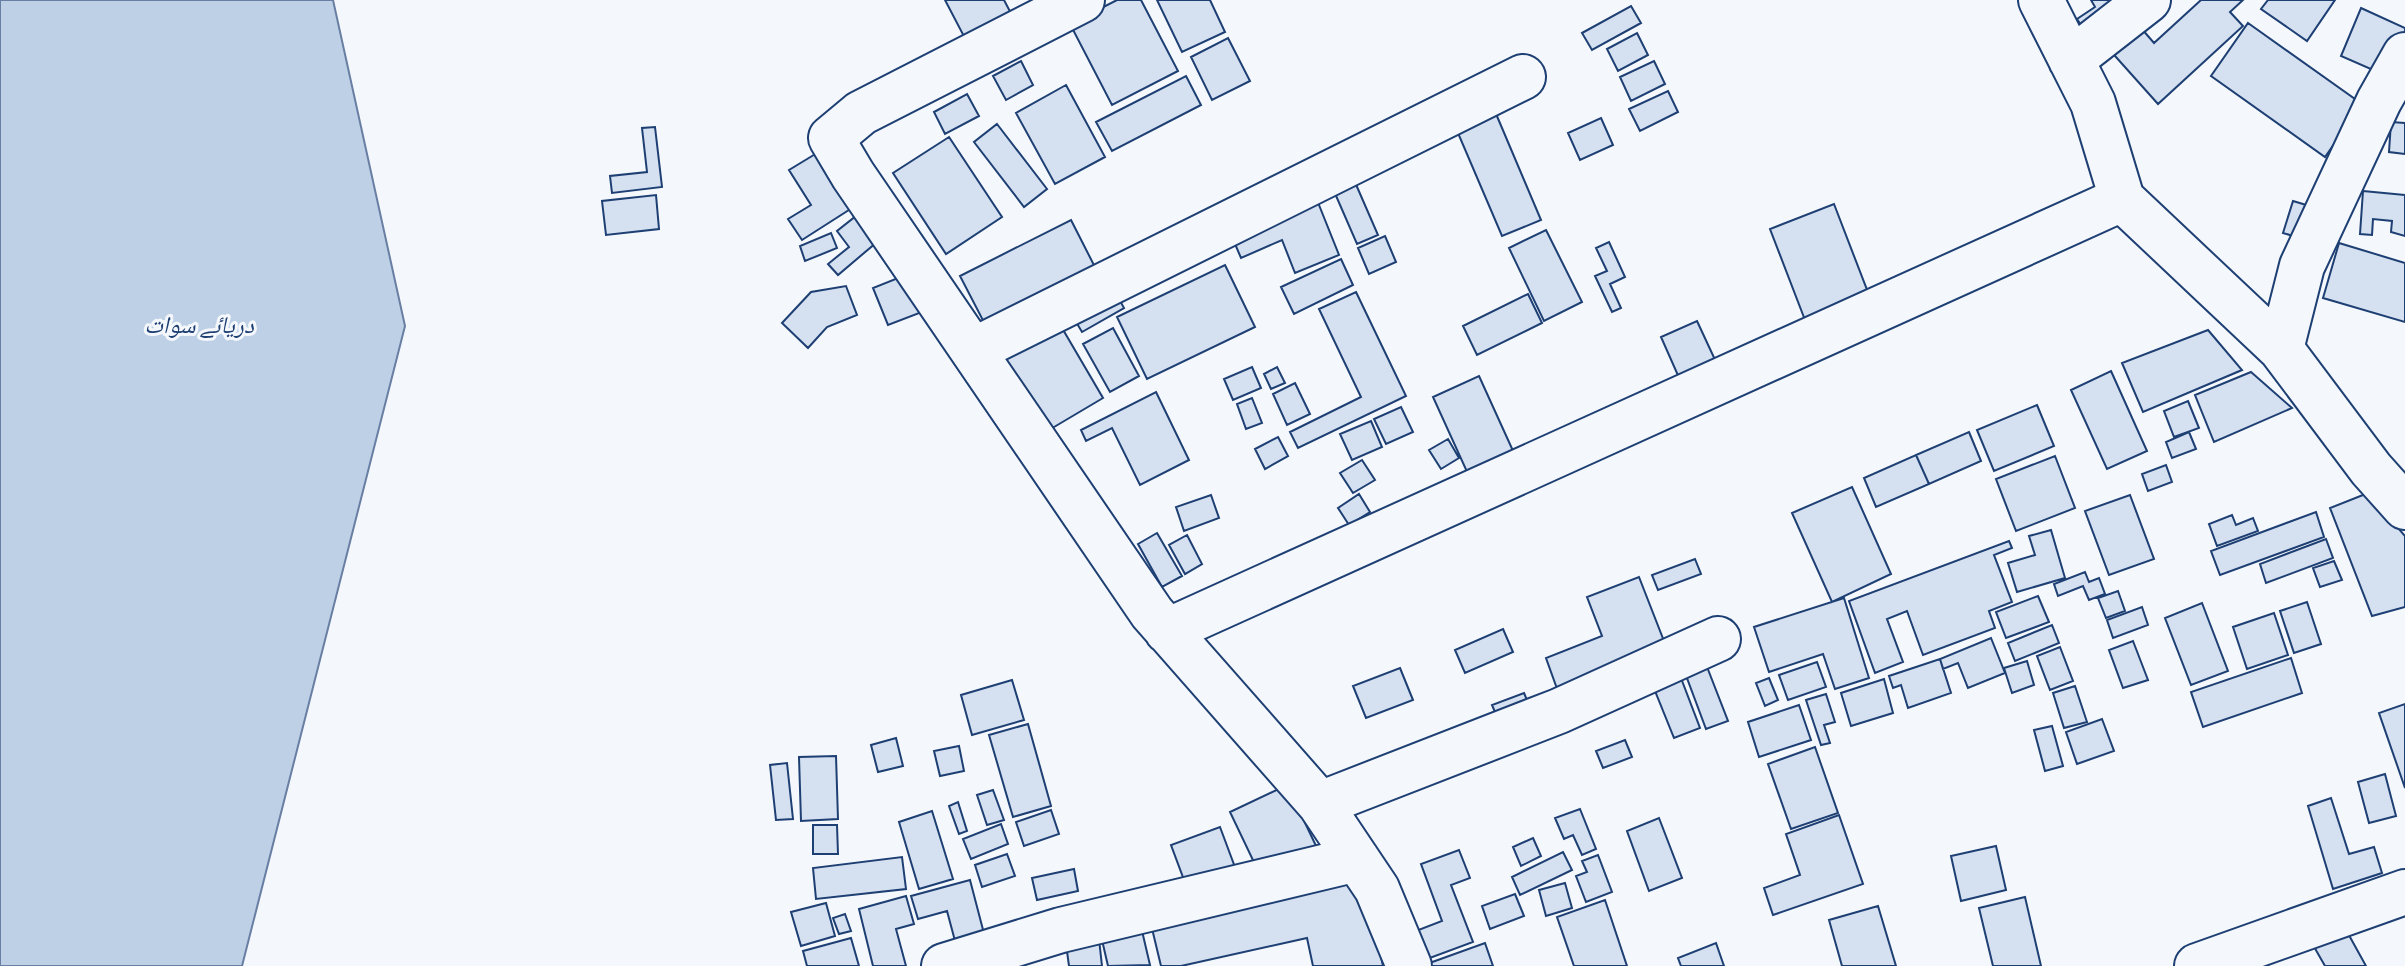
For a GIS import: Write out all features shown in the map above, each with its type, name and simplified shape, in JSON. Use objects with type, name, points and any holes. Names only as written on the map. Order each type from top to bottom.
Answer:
[{"type":"street","points":[[1082,0],[861,113],[831,138],[853,175],[1152,613],[1320,804],[1377,889],[1409,966]]},
{"type":"street","points":[[2041,0],[2093,103],[2122,199],[2281,349],[2371,469],[2403,502]]},
{"type":"street","points":[[2071,60],[2148,0]]},
{"type":"street","points":[[2281,349],[2302,266],[2379,101],[2405,55]]},
{"type":"street","points":[[974,350],[1523,77]]},
{"type":"street","points":[[1167,631],[2122,199]]},
{"type":"street","points":[[1320,804],[1559,711],[1718,639]]},
{"type":"street","points":[[944,966],[1061,930],[1357,859]]},
{"type":"street","points":[[2197,966],[2405,892]]},
{"type":"water","name":"دریائے سوات","points":[[0,0],[333,0],[405,326],[242,966],[0,966]]},
{"type":"building","points":[[945,0],[1004,0],[1015,21],[969,46]]},
{"type":"building","points":[[1117,0],[1141,0],[1178,71],[1112,105],[1070,24]]},
{"type":"building","points":[[1157,0],[1210,0],[1225,32],[1182,52]]},
{"type":"building","points":[[2091,0],[2114,0],[2085,31],[2077,19],[2095,7]]},
{"type":"building","points":[[2201,0],[2243,0],[2230,12],[2243,26],[2158,104],[2107,47],[2135,21],[2154,43]]},
{"type":"building","points":[[2268,0],[2335,0],[2307,41],[2261,9]]},
{"type":"building","points":[[1631,6],[1641,23],[1592,50],[1582,33]]},
{"type":"building","points":[[2361,8],[2405,28],[2405,41],[2389,77],[2341,56]]},
{"type":"building","points":[[2248,23],[2362,104],[2325,157],[2211,76]]},
{"type":"building","points":[[1637,33],[1648,55],[1618,71],[1607,49]]},
{"type":"building","points":[[1228,38],[1250,81],[1212,100],[1191,57]]},
{"type":"building","points":[[1021,61],[1033,85],[1006,100],[993,76]]},
{"type":"building","points":[[1654,61],[1665,84],[1631,101],[1620,77]]},
{"type":"building","points":[[1186,76],[1201,105],[1112,151],[1096,122]]},
{"type":"building","points":[[1066,85],[1105,157],[1055,184],[1016,113]]},
{"type":"building","points":[[1668,91],[1678,112],[1640,131],[1629,109]]},
{"type":"building","points":[[967,94],[979,116],[945,134],[934,112]]},
{"type":"building","points":[[1491,102],[1541,220],[1502,236],[1452,119]]},
{"type":"building","points":[[1601,118],[1613,145],[1580,160],[1568,133]]},
{"type":"building","points":[[2391,122],[2405,123],[2405,154],[2389,152]]},
{"type":"building","points":[[997,124],[1047,189],[1024,207],[974,142]]},
{"type":"building","points":[[655,127],[662,187],[612,193],[610,176],[647,172],[642,128]]},
{"type":"building","points":[[949,137],[1002,217],[946,254],[893,173]]},
{"type":"building","points":[[817,153],[852,208],[802,240],[788,219],[811,205],[789,170]]},
{"type":"building","points":[[1351,173],[1378,235],[1357,244],[1330,182]]},
{"type":"building","points":[[1313,190],[1339,255],[1295,273],[1282,240],[1241,258],[1227,225]]},
{"type":"building","points":[[2363,191],[2405,195],[2405,236],[2391,232],[2392,221],[2373,219],[2372,235],[2360,234]]},
{"type":"building","points":[[656,195],[659,229],[606,235],[602,201]]},
{"type":"building","points":[[2293,201],[2313,207],[2303,239],[2283,233]]},
{"type":"building","points":[[1834,204],[1869,295],[1805,320],[1770,229]]},
{"type":"building","points":[[856,216],[877,242],[838,275],[828,264],[849,247],[837,231]]},
{"type":"building","points":[[1071,220],[1099,275],[989,332],[960,276]]},
{"type":"building","points":[[1546,230],[1582,302],[1544,321],[1509,248]]},
{"type":"building","points":[[831,233],[837,248],[805,261],[800,246]]},
{"type":"building","points":[[1385,236],[1396,262],[1369,274],[1358,248]]},
{"type":"building","points":[[1609,242],[1625,277],[1610,284],[1621,308],[1612,312],[1595,276],[1607,271],[1596,248]]},
{"type":"building","points":[[2339,243],[2405,263],[2405,322],[2323,298]]},
{"type":"building","points":[[1341,259],[1353,285],[1294,314],[1281,287]]},
{"type":"building","points":[[1225,265],[1255,327],[1147,379],[1117,317]]},
{"type":"building","points":[[908,274],[922,312],[888,325],[873,288]]},
{"type":"building","points":[[846,286],[857,315],[827,327],[808,348],[782,323],[811,292]]},
{"type":"building","points":[[1112,286],[1124,308],[1082,332],[1069,310]]},
{"type":"building","points":[[1356,292],[1406,396],[1298,448],[1290,432],[1361,397],[1319,309]]},
{"type":"building","points":[[1528,294],[1542,323],[1477,355],[1463,326]]},
{"type":"building","points":[[1055,316],[1103,398],[1044,433],[996,351]]},
{"type":"building","points":[[1697,321],[1717,364],[1680,380],[1661,337]]},
{"type":"building","points":[[1113,328],[1139,376],[1110,392],[1083,344]]},
{"type":"building","points":[[2208,330],[2242,370],[2143,412],[2122,363]]},
{"type":"building","points":[[1252,367],[1261,388],[1233,400],[1224,379]]},
{"type":"building","points":[[1277,367],[1285,383],[1271,389],[1264,374]]},
{"type":"building","points":[[2111,371],[2147,451],[2107,469],[2071,390]]},
{"type":"building","points":[[2251,372],[2292,408],[2214,442],[2195,395]]},
{"type":"building","points":[[1479,376],[1514,453],[1468,474],[1433,397]]},
{"type":"building","points":[[1295,383],[1310,414],[1287,425],[1273,394]]},
{"type":"building","points":[[1156,392],[1189,460],[1140,485],[1112,428],[1086,441],[1081,430]]},
{"type":"building","points":[[1252,398],[1262,423],[1246,429],[1237,404]]},
{"type":"building","points":[[2188,401],[2199,428],[2174,437],[2164,411]]},
{"type":"building","points":[[2037,405],[2054,446],[1994,471],[1977,430]]},
{"type":"building","points":[[1401,407],[1413,432],[1386,444],[1374,419]]},
{"type":"building","points":[[1371,421],[1382,447],[1352,460],[1340,434]]},
{"type":"building","points":[[1969,432],[1981,461],[1929,484],[1916,455]]},
{"type":"building","points":[[2189,432],[2196,449],[2172,458],[2166,442]]},
{"type":"building","points":[[1278,437],[1288,456],[1265,469],[1255,449]]},
{"type":"building","points":[[1448,439],[1459,458],[1441,469],[1429,450]]},
{"type":"building","points":[[1916,455],[1929,484],[1876,507],[1864,478]]},
{"type":"building","points":[[2055,456],[2075,508],[2016,531],[1996,479]]},
{"type":"building","points":[[1362,460],[1375,480],[1353,493],[1340,473]]},
{"type":"building","points":[[2166,465],[2172,482],[2148,491],[2142,474]]},
{"type":"building","points":[[1852,487],[1891,574],[1832,602],[1792,513]]},
{"type":"building","points":[[2368,493],[2405,536],[2405,607],[2372,616],[2330,508]]},
{"type":"building","points":[[1359,494],[1370,512],[1349,525],[1338,508]]},
{"type":"building","points":[[1211,495],[1219,518],[1184,531],[1176,507]]},
{"type":"building","points":[[2130,495],[2154,559],[2109,575],[2085,511]]},
{"type":"building","points":[[2316,512],[2324,537],[2220,575],[2211,551]]},
{"type":"building","points":[[2232,515],[2236,525],[2253,518],[2258,531],[2217,546],[2209,524]]},
{"type":"building","points":[[2051,530],[2065,578],[2017,592],[2008,563],[2035,555],[2029,536]]},
{"type":"building","points":[[1157,533],[1182,576],[1162,587],[1138,544]]},
{"type":"building","points":[[1187,535],[1202,564],[1185,574],[1169,545]]},
{"type":"building","points":[[2326,539],[2333,558],[2266,583],[2260,564]]},
{"type":"building","points":[[2009,541],[2012,548],[1994,555],[2012,602],[1989,611],[1995,628],[1923,655],[1907,611],[1887,619],[1903,662],[1875,673],[1849,601]]},
{"type":"building","points":[[1695,559],[1701,574],[1658,590],[1652,575]]},
{"type":"building","points":[[2334,561],[2342,580],[2320,587],[2313,568]]},
{"type":"building","points":[[2085,572],[2089,582],[2099,578],[2105,594],[2089,600],[2083,586],[2058,596],[2054,584]]},
{"type":"building","points":[[1639,577],[1669,654],[1560,697],[1546,658],[1602,636],[1587,597]]},
{"type":"building","points":[[2118,591],[2125,611],[2106,618],[2098,598]]},
{"type":"building","points":[[2038,596],[2049,622],[2006,638],[1996,612]]},
{"type":"building","points":[[1844,598],[1869,678],[1835,689],[1823,654],[1769,672],[1754,627]]},
{"type":"building","points":[[2307,602],[2321,644],[2294,653],[2280,611]]},
{"type":"building","points":[[2202,603],[2228,671],[2191,685],[2165,618]]},
{"type":"building","points":[[2142,607],[2148,625],[2113,638],[2107,620]]},
{"type":"building","points":[[2274,613],[2288,655],[2247,669],[2233,627]]},
{"type":"building","points":[[2052,625],[2059,643],[2015,661],[2008,643]]},
{"type":"building","points":[[1503,629],[1513,652],[1465,673],[1455,650]]},
{"type":"building","points":[[1991,638],[2005,673],[1968,688],[1958,663],[1943,669],[1940,659]]},
{"type":"building","points":[[2133,641],[2148,680],[2123,688],[2109,650]]},
{"type":"building","points":[[2060,647],[2073,681],[2050,690],[2037,656]]},
{"type":"building","points":[[1702,654],[1728,721],[1706,729],[1681,662]]},
{"type":"building","points":[[2291,658],[2302,693],[2203,727],[2191,692]]},
{"type":"building","points":[[1940,659],[1951,693],[1908,708],[1901,685],[1893,688],[1889,676]]},
{"type":"building","points":[[2027,661],[2034,685],[2012,693],[2004,668]]},
{"type":"building","points":[[1817,662],[1826,687],[1788,700],[1779,675]]},
{"type":"building","points":[[1676,665],[1700,728],[1674,738],[1649,676]]},
{"type":"building","points":[[1400,668],[1413,700],[1366,718],[1353,686]]},
{"type":"building","points":[[1769,678],[1778,700],[1765,706],[1756,683]]},
{"type":"building","points":[[1884,679],[1893,713],[1851,726],[1841,693]]},
{"type":"building","points":[[1012,680],[1024,720],[972,735],[961,695]]},
{"type":"building","points":[[2075,686],[2087,722],[2064,728],[2053,693]]},
{"type":"building","points":[[1524,693],[1532,712],[1500,724],[1492,705]]},
{"type":"building","points":[[1826,694],[1835,722],[1824,725],[1830,743],[1821,745],[1806,700]]},
{"type":"building","points":[[2405,704],[2405,788],[2379,713]]},
{"type":"building","points":[[1799,705],[1811,740],[1759,757],[1748,722]]},
{"type":"building","points":[[2102,719],[2114,751],[2077,764],[2066,732]]},
{"type":"building","points":[[1028,724],[1051,806],[1013,817],[989,735]]},
{"type":"building","points":[[2052,726],[2063,766],[2045,771],[2034,730]]},
{"type":"building","points":[[896,738],[903,766],[878,772],[871,745]]},
{"type":"building","points":[[1625,740],[1632,757],[1603,768],[1596,751]]},
{"type":"building","points":[[959,746],[964,771],[940,776],[934,751]]},
{"type":"building","points":[[1815,747],[1838,813],[1791,829],[1768,764]]},
{"type":"building","points":[[836,756],[838,819],[801,821],[799,757]]},
{"type":"building","points":[[787,763],[793,819],[776,820],[770,765]]},
{"type":"building","points":[[2385,774],[2396,816],[2369,823],[2358,782]]},
{"type":"building","points":[[1287,785],[1318,850],[1261,877],[1230,812]]},
{"type":"building","points":[[993,790],[1004,820],[987,825],[977,795]]},
{"type":"building","points":[[2331,798],[2349,854],[2374,847],[2382,873],[2333,889],[2308,806]]},
{"type":"building","points":[[958,802],[967,831],[959,834],[949,806]]},
{"type":"building","points":[[1580,809],[1596,849],[1582,855],[1573,835],[1564,839],[1555,818]]},
{"type":"building","points":[[1051,810],[1059,834],[1024,846],[1016,822]]},
{"type":"building","points":[[932,811],[953,879],[919,889],[899,822]]},
{"type":"building","points":[[1839,815],[1863,884],[1773,915],[1764,888],[1800,875],[1786,834]]},
{"type":"building","points":[[1659,818],[1682,878],[1649,891],[1627,831]]},
{"type":"building","points":[[1001,824],[1008,844],[971,859],[963,839]]},
{"type":"building","points":[[813,825],[837,825],[838,854],[813,854]]},
{"type":"building","points":[[1220,827],[1239,878],[1190,896],[1171,845]]},
{"type":"building","points":[[1533,838],[1541,856],[1521,866],[1513,847]]},
{"type":"building","points":[[1996,846],[2006,890],[1961,901],[1951,856]]},
{"type":"building","points":[[1459,850],[1470,878],[1451,885],[1473,942],[1419,962],[1408,934],[1442,921],[1421,864]]},
{"type":"building","points":[[1563,852],[1572,870],[1520,895],[1512,877]]},
{"type":"building","points":[[1007,854],[1015,876],[982,887],[975,865]]},
{"type":"building","points":[[1598,855],[1612,892],[1586,902],[1576,876],[1587,872],[1582,861]]},
{"type":"building","points":[[902,857],[906,889],[816,899],[813,868]]},
{"type":"building","points":[[1074,869],[1078,891],[1037,900],[1032,878]]},
{"type":"building","points":[[1362,869],[1383,966],[1313,966],[1307,938],[1181,966],[1161,966],[1149,916]]},
{"type":"building","points":[[970,880],[987,945],[958,952],[947,911],[918,919],[911,896]]},
{"type":"building","points":[[1565,883],[1572,908],[1546,916],[1539,890]]},
{"type":"building","points":[[1515,894],[1524,916],[1490,929],[1482,906]]},
{"type":"building","points":[[906,896],[914,924],[896,929],[906,966],[873,966],[859,909]]},
{"type":"building","points":[[2025,897],[2041,966],[1993,966],[1979,908]]},
{"type":"building","points":[[1605,900],[1627,966],[1574,966],[1557,917]]},
{"type":"building","points":[[826,903],[835,936],[801,946],[791,912]]},
{"type":"building","points":[[1878,906],[1896,966],[1842,966],[1829,920]]},
{"type":"building","points":[[845,914],[851,931],[839,934],[833,918]]},
{"type":"building","points":[[1139,918],[1150,965],[1108,966],[1099,927]]},
{"type":"building","points":[[2345,928],[2366,966],[2325,966],[2313,945]]},
{"type":"building","points":[[851,938],[859,966],[807,966],[803,951]]},
{"type":"building","points":[[1099,939],[1102,966],[1069,966],[1066,944]]},
{"type":"building","points":[[1485,943],[1493,966],[1424,965]]},
{"type":"building","points":[[1716,943],[1724,966],[1681,966],[1678,958]]}]
